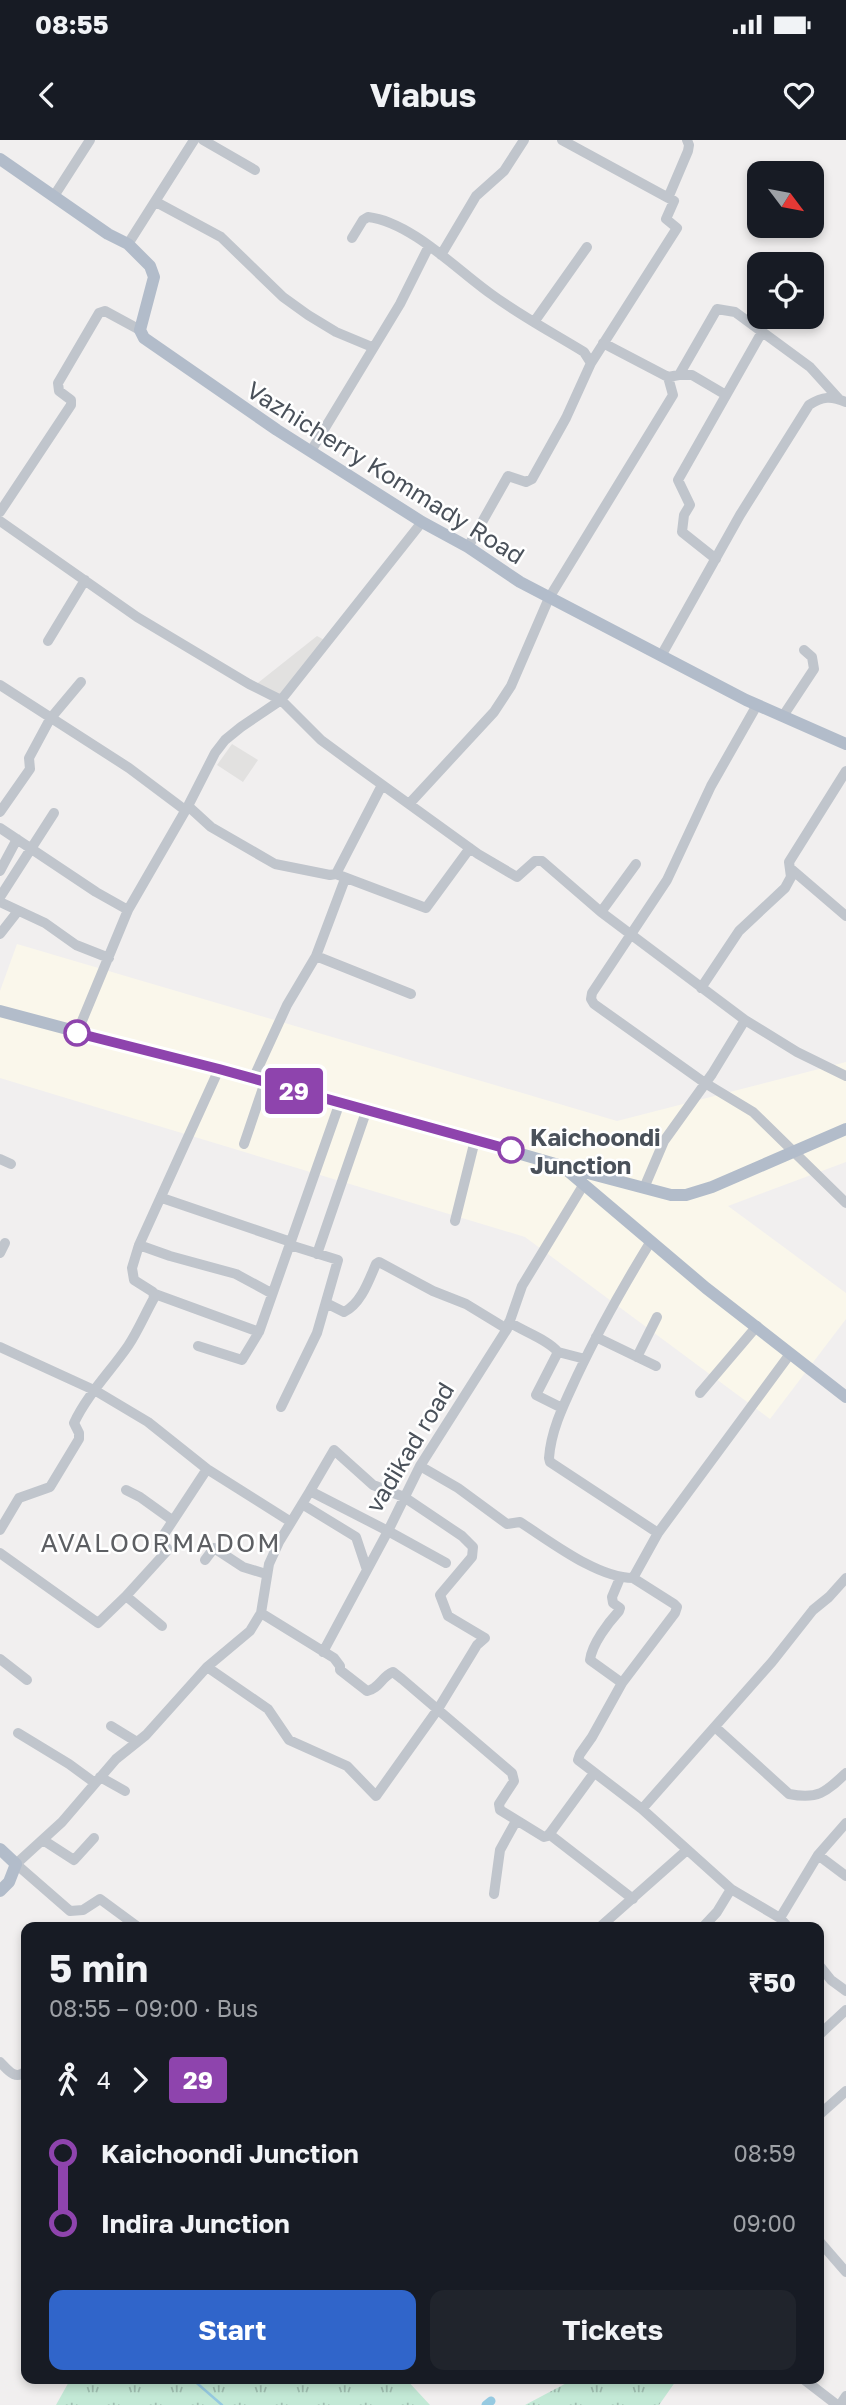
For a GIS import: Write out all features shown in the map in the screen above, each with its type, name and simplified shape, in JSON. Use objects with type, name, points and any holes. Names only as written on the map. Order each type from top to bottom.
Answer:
[{"type":"main road","points":[[1,161],[108,234],[128,244],[150,266],[154,277],[140,330]]},
{"type":"main road","name":"Vazhicherry Kommady Road","points":[[140,330],[144,338],[277,430],[422,522],[549,597],[757,705],[846,744]]},
{"type":"main road","points":[[0,1011],[367,1109],[671,1195],[686,1195],[727,1181],[846,1129]]},
{"type":"main road","points":[[562,1166],[706,1288],[846,1397]]},
{"type":"main road","points":[[0,1849],[16,1864],[9,1882],[0,1891]]},
{"type":"street","points":[[54,196],[90,140]]},
{"type":"street","points":[[128,244],[194,140]]},
{"type":"street","points":[[203,140],[255,170]]},
{"type":"street","points":[[441,254],[476,196],[504,171],[524,140]]},
{"type":"street","points":[[468,547],[508,476],[526,481],[531,479],[566,418],[603,342],[677,228],[666,219],[674,201],[562,140]]},
{"type":"street","points":[[667,198],[688,151],[687,140]]},
{"type":"street","points":[[156,202],[221,237],[283,297],[308,315],[336,332],[372,347]]},
{"type":"street","points":[[352,238],[363,220],[368,217],[407,232],[441,254],[488,292],[584,352],[591,363]]},
{"type":"street","points":[[311,451],[400,304],[429,246]]},
{"type":"street","points":[[534,322],[587,247]]},
{"type":"street","points":[[408,804],[495,712],[511,686],[549,597],[673,395],[674,376],[717,309],[734,312],[762,332],[810,368],[843,401]]},
{"type":"street","points":[[0,512],[71,405],[71,400],[59,391],[58,383],[99,313],[105,311],[140,330]]},
{"type":"street","points":[[716,559],[682,532],[684,515],[691,505],[678,480],[762,332]]},
{"type":"street","points":[[603,342],[674,376],[692,375],[726,395]]},
{"type":"street","points":[[661,656],[809,405],[830,397],[843,401]]},
{"type":"street","points":[[0,521],[137,617],[249,684],[281,700],[321,740],[470,848],[517,877],[535,861],[542,861],[631,936],[745,1020],[797,1052],[846,1076]]},
{"type":"street","points":[[77,1033],[128,910],[215,753],[225,740],[281,700],[422,522]]},
{"type":"street","points":[[48,641],[85,580]]},
{"type":"street","points":[[783,716],[814,669],[812,657],[804,650]]},
{"type":"street","points":[[0,812],[30,769],[29,758],[50,719],[81,682]]},
{"type":"street","points":[[0,685],[129,768],[211,827],[275,864],[341,876],[426,908],[470,848]]},
{"type":"street","points":[[757,705],[711,786],[667,880],[592,993],[591,999],[594,1004],[705,1083],[753,1112],[846,1203]]},
{"type":"street","points":[[701,988],[739,931],[785,888],[791,877],[789,862],[846,771]]},
{"type":"street","points":[[244,1144],[259,1081],[287,1005],[316,956],[341,876],[382,785]]},
{"type":"street","points":[[54,813],[0,900],[45,923],[76,945],[109,958]]},
{"type":"street","points":[[0,828],[96,892],[128,910]]},
{"type":"street","points":[[0,871],[17,839]]},
{"type":"street","points":[[601,912],[636,864]]},
{"type":"street","points":[[790,869],[846,916]]},
{"type":"street","points":[[0,934],[18,911]]},
{"type":"street","points":[[316,956],[411,994]]},
{"type":"street","points":[[644,1188],[664,1141],[745,1020]]},
{"type":"street","points":[[219,1069],[139,1245],[132,1275],[135,1282],[155,1294],[215,1318],[260,1332]]},
{"type":"street","points":[[198,1346],[242,1360],[260,1332],[271,1293],[340,1102]]},
{"type":"street","points":[[317,1254],[367,1109]]},
{"type":"street","points":[[455,1221],[475,1140]]},
{"type":"street","points":[[0,1159],[10,1164]]},
{"type":"street","name":"vadikad road","points":[[310,1491],[388,1531],[420,1466],[508,1326],[522,1286],[584,1184]]},
{"type":"street","points":[[162,1198],[338,1260],[314,1341],[281,1407]]},
{"type":"street","points":[[651,1241],[612,1304],[584,1359],[562,1408],[550,1451],[550,1462],[659,1533]]},
{"type":"street","points":[[0,1253],[5,1243]]},
{"type":"street","points":[[139,1245],[236,1273],[271,1293]]},
{"type":"street","points":[[326,1303],[344,1312],[349,1310],[379,1262],[424,1287],[553,1346],[558,1352],[584,1359]]},
{"type":"street","points":[[0,1530],[19,1498],[50,1487],[79,1439],[74,1423],[82,1405],[96,1391],[130,1344],[155,1294]]},
{"type":"street","points":[[636,1357],[657,1317]]},
{"type":"street","points":[[700,1393],[757,1326]]},
{"type":"street","points":[[596,1337],[656,1366]]},
{"type":"street","points":[[0,1347],[96,1391],[148,1422],[206,1469],[291,1522]]},
{"type":"street","points":[[558,1352],[536,1395],[562,1408]]},
{"type":"street","points":[[633,1578],[659,1533],[790,1354]]},
{"type":"street","points":[[131,1922],[100,1899],[83,1910],[70,1911],[16,1864],[62,1822],[116,1759],[146,1735],[207,1667],[250,1632],[261,1613],[265,1574],[291,1522],[334,1450],[373,1485],[404,1497],[462,1536],[473,1547],[472,1557],[440,1595],[448,1616],[485,1638],[477,1645],[438,1709],[376,1796],[347,1766],[289,1740],[268,1709],[207,1667]]},
{"type":"street","points":[[420,1466],[457,1488],[507,1524],[520,1522],[579,1559],[620,1578],[633,1578],[677,1607],[659,1636],[622,1683],[578,1760],[642,1809],[732,1889],[784,1922]]},
{"type":"street","points":[[0,1553],[98,1623],[126,1597],[166,1552],[167,1548],[159,1542],[206,1469]]},
{"type":"street","points":[[126,1490],[172,1520]]},
{"type":"street","points":[[302,1504],[355,1538],[367,1570]]},
{"type":"street","points":[[323,1652],[388,1531],[446,1563]]},
{"type":"street","points":[[205,1560],[214,1548],[235,1563],[265,1574]]},
{"type":"street","points":[[620,1578],[612,1597],[613,1603],[620,1608],[619,1611],[590,1655],[590,1660],[622,1683]]},
{"type":"street","points":[[642,1809],[813,1611],[846,1578]]},
{"type":"street","points":[[126,1597],[162,1626]]},
{"type":"street","points":[[261,1613],[334,1658],[340,1670],[367,1691],[374,1689],[388,1673],[393,1672],[512,1773],[514,1781],[499,1807],[502,1813],[544,1837],[594,1773]]},
{"type":"street","points":[[0,1659],[27,1680]]},
{"type":"street","points":[[111,1726],[137,1742]]},
{"type":"street","points":[[715,1727],[789,1794],[816,1796],[845,1777]]},
{"type":"street","points":[[18,1733],[97,1780],[125,1791]]},
{"type":"street","points":[[494,1894],[500,1850],[516,1821]]},
{"type":"street","points":[[780,1918],[818,1855],[846,1823]]},
{"type":"street","points":[[549,1834],[633,1899]]},
{"type":"street","points":[[43,1840],[74,1860],[94,1838]]},
{"type":"street","points":[[606,1922],[687,1850]]},
{"type":"street","points":[[818,1855],[846,1876]]},
{"type":"street","points":[[708,1922],[732,1889]]},
{"type":"street","points":[[824,1971],[846,1991]]},
{"type":"street","points":[[824,2030],[846,2010]]},
{"type":"street","points":[[0,2063],[12,2074],[21,2074]]},
{"type":"street","points":[[824,2111],[846,2091]]},
{"type":"street","points":[[824,2247],[846,2273]]},
{"type":"street","points":[[810,2384],[838,2405],[846,2396]]},
{"type":"shaded area","points":[[317,636],[328,642],[283,700],[254,686]]},
{"type":"shaded area","points":[[232,744],[258,760],[243,782],[217,765]]},
{"type":"shaded area","points":[[17,944],[617,1121],[846,1062],[846,1162],[728,1206],[846,1293],[846,1319],[770,1419],[525,1237],[0,1078],[0,991]]},
{"type":"green space","points":[[68,2384],[411,2384],[430,2405],[56,2405]]},
{"type":"green space","points":[[565,2384],[674,2384],[659,2405],[525,2405]]},
{"type":"waterway","points":[[198,2384],[222,2405]]},
{"type":"waterway","points":[[486,2405],[491,2401]]},
{"type":"bus line","name":"29","points":[[77,1033],[219,1069],[511,1150]]},
{"type":"place","name":"Kaichoondi Junction","points":[[511,1150]]},
{"type":"district","name":"AVALOORMADOM","points":[[161,1542]]}]
